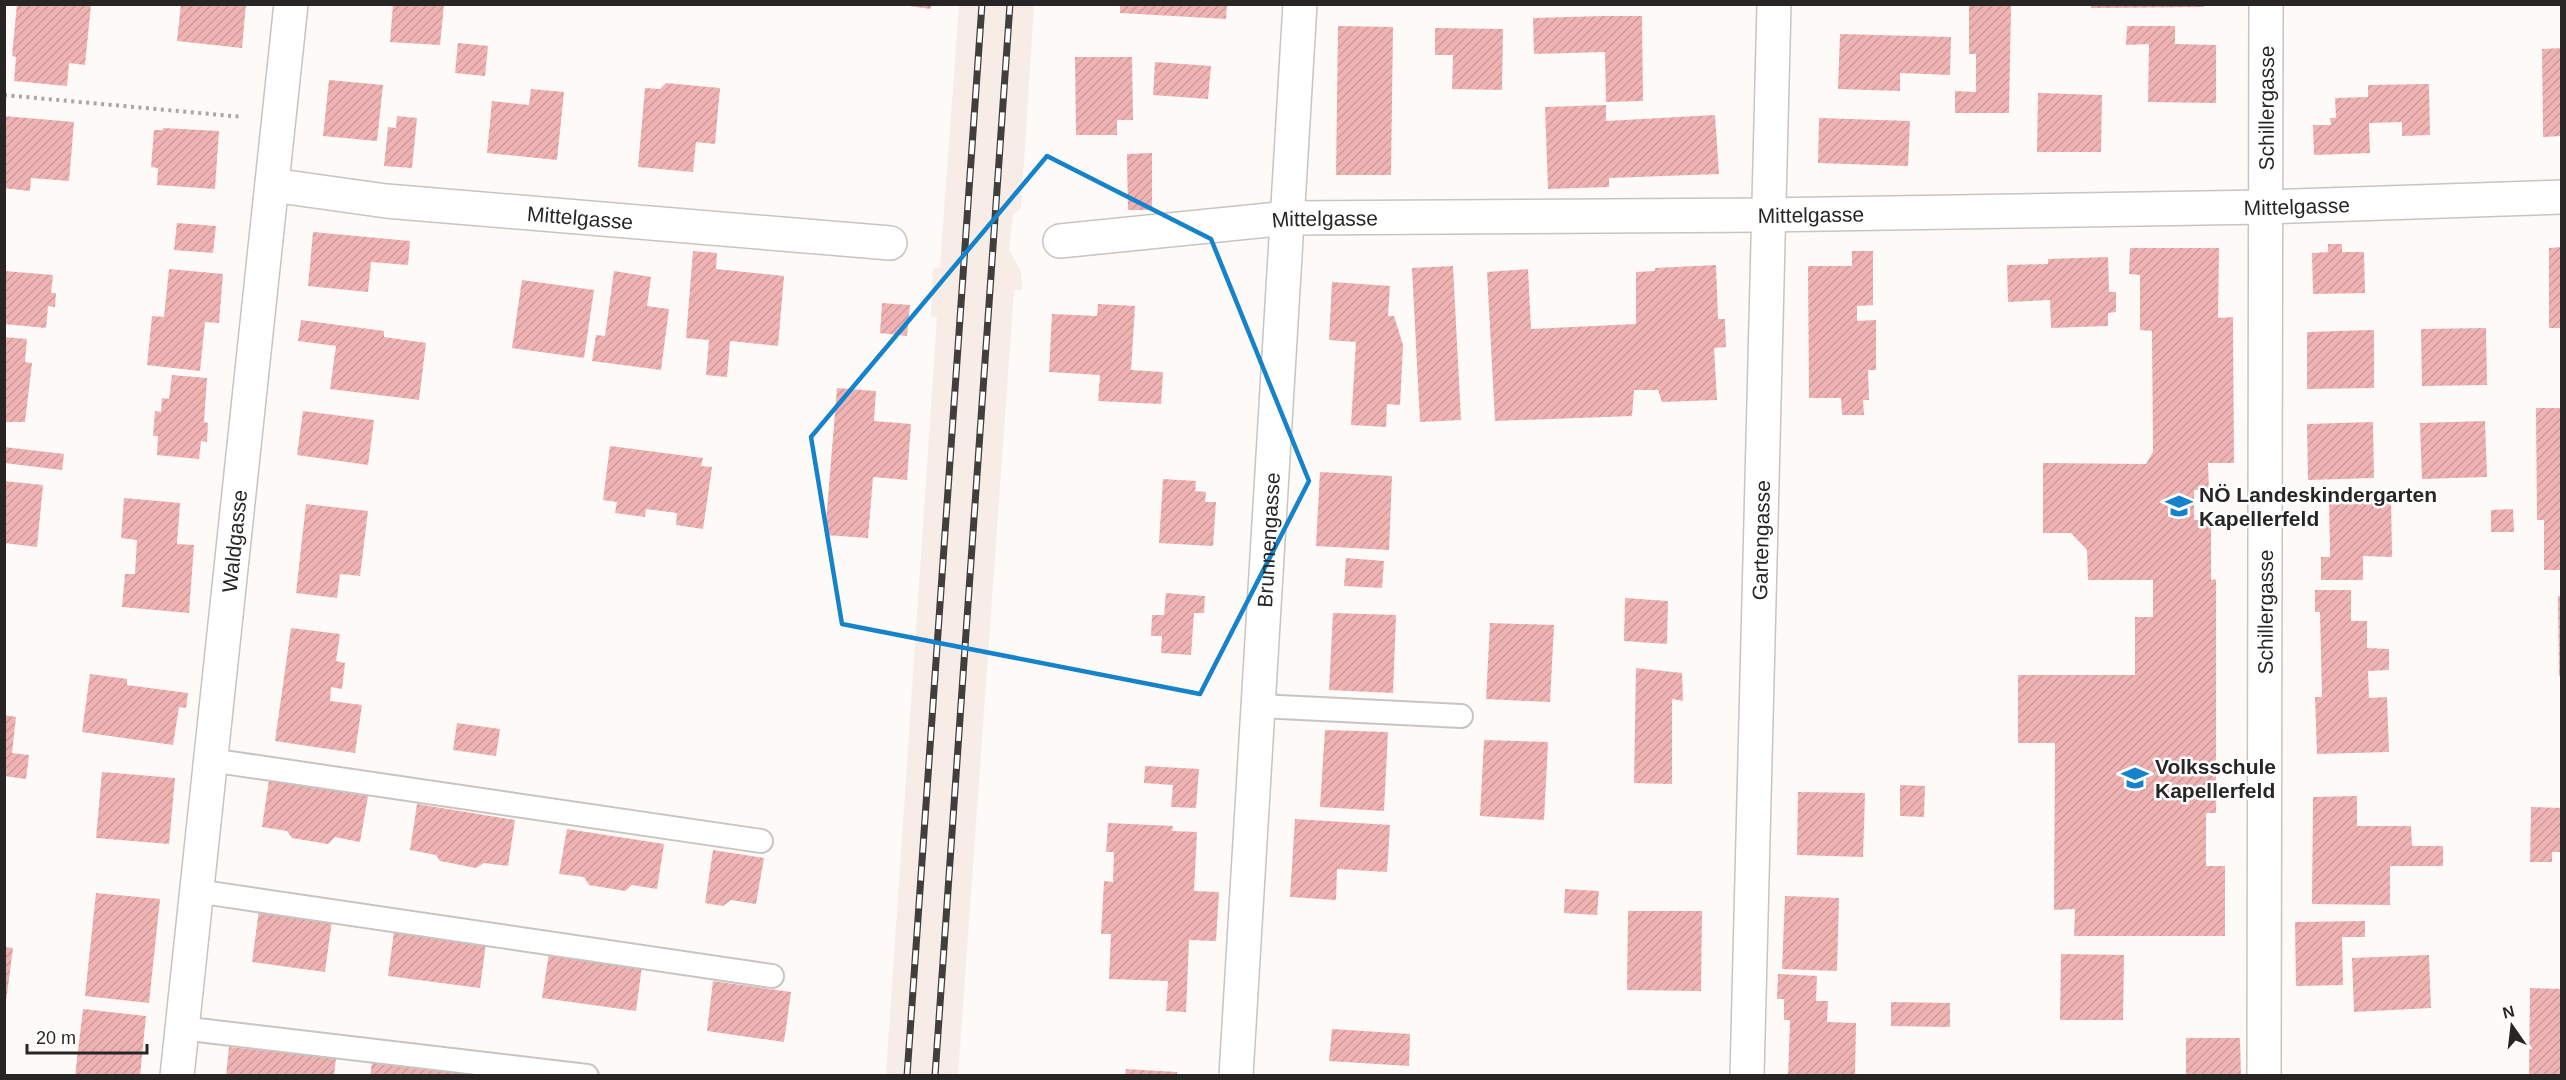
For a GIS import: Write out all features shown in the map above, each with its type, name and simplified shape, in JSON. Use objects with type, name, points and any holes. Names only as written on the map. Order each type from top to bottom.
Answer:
[{"type":"street","name":"Waldgasse","points":[[177,1076],[291,4]]},
{"type":"street","name":"Brunnengasse","points":[[1236,1076],[1300,4]]},
{"type":"street","name":"Gartengasse","points":[[1747,1076],[1774,4]]},
{"type":"street","name":"Schillergasse","points":[[2264,1076],[2266,4]]},
{"type":"street","name":"Mittelgasse","points":[[272,185],[386,201],[890,243]]},
{"type":"street","name":"Mittelgasse","points":[[1060,241],[1289,218],[1768,215],[2265,207],[2562,197]]},
{"type":"lane","points":[[1259,706],[1461,716]]},
{"type":"lane","points":[[210,760],[761,842]]},
{"type":"lane","points":[[196,891],[772,976]]},
{"type":"lane","points":[[181,1028],[587,1076]]},
{"type":"path","points":[[4,95],[279,120]]},
{"type":"highlighted area","points":[[1047,156],[1211,239],[1309,481],[1200,694],[842,624],[811,437]]},
{"type":"shaded area","points":[[959,5],[1034,5],[1021,208],[1013,215],[1009,250],[1021,271],[1022,290],[1014,290],[958,1075],[886,1075],[937,318],[931,316],[933,269],[940,267]]},
{"type":"building","points":[[17,4],[91,4],[85,65],[69,63],[67,86],[14,81],[16,57],[12,56]]},
{"type":"building","points":[[181,4],[246,4],[242,48],[177,41]]},
{"type":"building","points":[[393,4],[444,4],[440,45],[390,42]]},
{"type":"building","points":[[895,4],[931,4],[931,9]]},
{"type":"building","points":[[1120,4],[1227,4],[1226,19],[1120,13]]},
{"type":"building","points":[[2091,4],[2204,4],[2204,7],[2091,8]]},
{"type":"building","points":[[1969,5],[2011,6],[2009,113],[1955,113],[1955,91],[1976,92],[1976,54],[1969,54]]},
{"type":"building","points":[[1642,16],[1643,101],[1606,102],[1605,52],[1534,54],[1533,18]]},
{"type":"building","points":[[1338,26],[1393,27],[1391,175],[1336,175]]},
{"type":"building","points":[[2127,26],[2175,26],[2175,44],[2216,45],[2216,103],[2148,102],[2149,44],[2126,45]]},
{"type":"building","points":[[1435,28],[1503,29],[1502,90],[1452,89],[1453,55],[1435,55]]},
{"type":"building","points":[[1840,34],[1951,37],[1950,75],[1900,73],[1900,91],[1838,89]]},
{"type":"building","points":[[458,43],[488,46],[485,76],[455,73]]},
{"type":"building","points":[[2562,48],[2562,136],[2543,137],[2542,49]]},
{"type":"building","points":[[1075,57],[1132,57],[1133,120],[1117,120],[1117,135],[1076,135]]},
{"type":"building","points":[[1155,62],[1211,66],[1208,99],[1153,95]]},
{"type":"building","points":[[329,80],[383,85],[377,141],[323,136]]},
{"type":"building","points":[[666,83],[720,88],[715,144],[696,142],[693,172],[638,167],[645,88],[660,89]]},
{"type":"building","points":[[2429,84],[2430,135],[2402,136],[2402,122],[2369,123],[2370,153],[2314,155],[2313,125],[2331,125],[2330,118],[2336,118],[2335,98],[2368,97],[2368,85]]},
{"type":"building","points":[[531,89],[564,92],[557,160],[487,153],[492,101],[529,105]]},
{"type":"building","points":[[2038,93],[2102,95],[2101,152],[2037,152]]},
{"type":"building","points":[[1606,105],[1606,121],[1715,115],[1719,174],[1609,178],[1609,187],[1548,189],[1545,107]]},
{"type":"building","points":[[4,116],[74,122],[69,181],[31,178],[30,191],[4,188]]},
{"type":"building","points":[[397,116],[417,118],[412,168],[384,166],[388,127],[396,128]]},
{"type":"building","points":[[1819,118],[1910,121],[1908,166],[1818,163]]},
{"type":"building","points":[[163,128],[219,131],[215,189],[157,185],[158,168],[151,167],[154,130],[163,130]]},
{"type":"building","points":[[1152,153],[1152,210],[1128,210],[1127,154]]},
{"type":"building","points":[[177,223],[216,226],[213,253],[174,250]]},
{"type":"building","points":[[313,232],[410,241],[408,265],[371,262],[368,292],[308,286]]},
{"type":"building","points":[[2328,244],[2342,244],[2342,252],[2364,252],[2365,293],[2313,294],[2312,253],[2328,252]]},
{"type":"building","points":[[2562,247],[2562,328],[2549,328],[2549,248]]},
{"type":"building","points":[[2130,248],[2219,248],[2218,318],[2233,317],[2234,463],[2208,463],[2209,490],[2194,490],[2194,520],[2211,520],[2211,580],[2216,579],[2216,813],[2206,813],[2206,866],[2225,866],[2225,936],[2074,936],[2075,909],[2054,910],[2055,743],[2018,743],[2018,675],[2135,675],[2135,617],[2153,617],[2153,580],[2088,580],[2087,550],[2071,533],[2043,533],[2043,463],[2146,464],[2153,452],[2152,331],[2140,330],[2140,275],[2129,274]]},
{"type":"building","points":[[693,251],[717,253],[716,269],[784,276],[778,346],[730,341],[727,377],[706,375],[709,340],[686,338]]},
{"type":"building","points":[[1852,251],[1873,251],[1873,305],[1857,306],[1857,321],[1876,320],[1876,370],[1868,370],[1869,400],[1863,400],[1864,415],[1842,415],[1841,398],[1809,398],[1808,266],[1852,266]]},
{"type":"building","points":[[2108,257],[2109,292],[2116,292],[2116,312],[2108,313],[2108,326],[2051,328],[2050,300],[2008,302],[2007,265],[2048,264],[2048,259]]},
{"type":"building","points":[[1716,265],[1718,319],[1725,319],[1726,347],[1714,348],[1717,400],[1662,402],[1658,390],[1634,390],[1632,416],[1495,421],[1487,272],[1528,269],[1531,329],[1636,324],[1636,272],[1655,271],[1655,268]]},
{"type":"building","points":[[1453,266],[1461,420],[1420,422],[1412,268]]},
{"type":"building","points":[[169,269],[223,274],[219,323],[205,322],[200,371],[147,365],[152,316],[164,317]]},
{"type":"building","points":[[4,271],[53,275],[51,293],[56,293],[55,307],[48,306],[46,328],[4,324]]},
{"type":"building","points":[[614,271],[651,277],[647,306],[669,309],[661,370],[592,361],[596,335],[605,336]]},
{"type":"building","points":[[522,280],[594,290],[584,358],[512,348]]},
{"type":"building","points":[[1332,282],[1390,286],[1388,316],[1394,316],[1403,345],[1400,405],[1387,404],[1386,427],[1351,425],[1356,342],[1329,340]]},
{"type":"building","points":[[882,303],[910,305],[907,336],[880,333]]},
{"type":"building","points":[[1098,304],[1135,306],[1131,370],[1163,372],[1161,404],[1098,401],[1100,375],[1049,372],[1052,314],[1097,316]]},
{"type":"building","points":[[301,320],[384,331],[384,337],[426,343],[419,400],[330,389],[336,346],[298,341]]},
{"type":"building","points":[[2486,328],[2487,385],[2422,386],[2421,329]]},
{"type":"building","points":[[2374,330],[2374,388],[2307,389],[2307,332]]},
{"type":"building","points":[[5,337],[27,339],[25,362],[32,363],[25,422],[5,422]]},
{"type":"building","points":[[172,375],[207,378],[204,422],[208,423],[207,442],[201,441],[199,459],[157,455],[158,436],[153,436],[155,411],[161,412],[162,398],[169,399]]},
{"type":"building","points":[[837,388],[876,391],[874,421],[911,424],[907,480],[873,477],[868,538],[825,535]]},
{"type":"building","points":[[2536,408],[2562,408],[2562,570],[2544,570],[2544,520],[2537,520]]},
{"type":"building","points":[[303,411],[374,420],[368,465],[297,455]]},
{"type":"building","points":[[2485,421],[2487,477],[2422,479],[2420,423]]},
{"type":"building","points":[[2373,422],[2374,478],[2308,480],[2307,424]]},
{"type":"building","points":[[610,446],[703,458],[701,466],[712,467],[703,529],[676,525],[677,513],[646,509],[645,517],[615,513],[617,502],[603,500]]},
{"type":"building","points":[[4,447],[64,454],[62,470],[4,463]]},
{"type":"building","points":[[1320,472],[1392,476],[1389,550],[1316,546]]},
{"type":"building","points":[[1163,479],[1196,481],[1195,491],[1206,492],[1205,502],[1216,502],[1213,546],[1159,543]]},
{"type":"building","points":[[4,481],[43,485],[37,547],[4,543]]},
{"type":"building","points":[[2391,493],[2392,557],[2363,556],[2363,580],[2321,580],[2321,557],[2330,557],[2329,494]]},
{"type":"building","points":[[124,498],[180,503],[177,544],[194,545],[189,613],[122,607],[125,574],[135,574],[137,540],[121,538]]},
{"type":"building","points":[[306,504],[368,511],[360,576],[340,574],[337,598],[296,593]]},
{"type":"building","points":[[2513,509],[2514,532],[2491,532],[2491,510]]},
{"type":"building","points":[[1346,558],[1384,561],[1382,588],[1344,586]]},
{"type":"building","points":[[2315,590],[2351,590],[2351,621],[2367,621],[2367,648],[2389,649],[2389,670],[2368,671],[2369,698],[2387,697],[2389,752],[2317,754],[2315,697],[2322,697],[2320,612],[2315,612]]},
{"type":"building","points":[[1166,593],[1205,596],[1204,613],[1194,613],[1191,655],[1161,653],[1162,636],[1151,636],[1152,615],[1164,615]]},
{"type":"building","points":[[2558,596],[2562,596],[2562,676],[2559,676]]},
{"type":"building","points":[[1625,598],[1668,601],[1667,644],[1624,641]]},
{"type":"building","points":[[1333,613],[1396,615],[1393,693],[1329,690]]},
{"type":"building","points":[[1490,623],[1554,625],[1550,702],[1486,699]]},
{"type":"building","points":[[291,628],[340,634],[336,661],[345,663],[342,689],[331,687],[330,701],[362,705],[355,753],[275,741]]},
{"type":"building","points":[[1636,668],[1682,673],[1683,701],[1672,699],[1672,784],[1634,783]]},
{"type":"building","points":[[90,674],[127,679],[127,685],[188,693],[186,708],[179,707],[173,745],[82,732]]},
{"type":"building","points":[[4,715],[16,717],[12,753],[29,755],[26,779],[4,776]]},
{"type":"building","points":[[457,723],[500,729],[496,756],[453,750]]},
{"type":"building","points":[[1325,730],[1388,732],[1384,811],[1320,807]]},
{"type":"building","points":[[1484,740],[1548,742],[1544,820],[1480,816]]},
{"type":"building","points":[[1145,766],[1199,769],[1196,808],[1171,807],[1173,785],[1144,783]]},
{"type":"building","points":[[102,772],[175,778],[169,844],[96,838]]},
{"type":"building","points":[[269,780],[368,796],[360,842],[335,837],[328,844],[292,838],[287,831],[262,827]]},
{"type":"building","points":[[1900,785],[1925,786],[1924,817],[1900,816]]},
{"type":"building","points":[[1798,792],[1865,793],[1863,857],[1797,855]]},
{"type":"building","points":[[2357,796],[2357,826],[2411,826],[2412,846],[2443,846],[2443,866],[2390,866],[2390,905],[2312,904],[2313,797]]},
{"type":"building","points":[[417,804],[515,820],[508,866],[484,863],[476,868],[440,861],[436,855],[410,850]]},
{"type":"building","points":[[2531,807],[2562,808],[2562,852],[2552,852],[2552,862],[2530,862]]},
{"type":"building","points":[[1295,819],[1390,825],[1387,872],[1337,869],[1336,900],[1290,897]]},
{"type":"building","points":[[1108,823],[1173,826],[1172,831],[1197,832],[1194,891],[1219,892],[1216,941],[1189,940],[1186,1012],[1166,1011],[1168,981],[1109,979],[1111,934],[1101,934],[1104,881],[1113,882],[1114,852],[1106,852]]},
{"type":"building","points":[[567,829],[664,844],[657,889],[632,885],[625,891],[589,885],[584,877],[559,874]]},
{"type":"building","points":[[713,850],[764,858],[756,904],[731,900],[723,906],[705,903]]},
{"type":"building","points":[[1565,889],[1599,891],[1597,915],[1564,913]]},
{"type":"building","points":[[96,893],[160,899],[149,1003],[85,996]]},
{"type":"building","points":[[1785,896],[1839,898],[1837,971],[1782,969]]},
{"type":"building","points":[[259,910],[332,920],[325,972],[252,962]]},
{"type":"building","points":[[1628,911],[1702,911],[1701,991],[1627,990]]},
{"type":"building","points":[[2365,921],[2365,937],[2342,937],[2343,985],[2296,986],[2295,922]]},
{"type":"building","points":[[394,932],[486,943],[480,988],[388,976]]},
{"type":"building","points":[[4,947],[13,948],[6,1002],[4,1002]]},
{"type":"building","points":[[549,953],[642,966],[636,1011],[542,998]]},
{"type":"building","points":[[2061,954],[2124,955],[2123,1020],[2060,1020]]},
{"type":"building","points":[[2429,955],[2431,1008],[2354,1012],[2352,958]]},
{"type":"building","points":[[1778,974],[1817,976],[1816,1001],[1828,1001],[1827,1022],[1856,1023],[1855,1076],[1788,1076],[1790,1020],[1784,1020],[1784,999],[1777,999]]},
{"type":"building","points":[[713,981],[791,992],[784,1042],[707,1031]]},
{"type":"building","points":[[2530,988],[2562,989],[2562,1076],[2529,1076]]},
{"type":"building","points":[[1891,1002],[1950,1003],[1950,1027],[1891,1026]]},
{"type":"building","points":[[83,1009],[146,1016],[140,1076],[75,1076]]},
{"type":"building","points":[[1332,1029],[1410,1034],[1409,1066],[1329,1061]]},
{"type":"building","points":[[2186,1038],[2240,1038],[2241,1076],[2186,1076]]},
{"type":"building","points":[[229,1047],[336,1058],[334,1076],[226,1076]]},
{"type":"building","points":[[372,1063],[464,1074],[464,1076],[370,1076]]},
{"type":"building","points":[[1126,1069],[1177,1072],[1177,1076],[1125,1076]]},
{"type":"railway","points":[[907,1076],[982,4]]},
{"type":"railway","points":[[935,1076],[1010,4]]},
{"type":"place","name":"NÖ Landeskindergarten Kapellerfeld","points":[[2179,506]]},
{"type":"place","name":"Volksschule Kapellerfeld","points":[[2135,778]]}]
